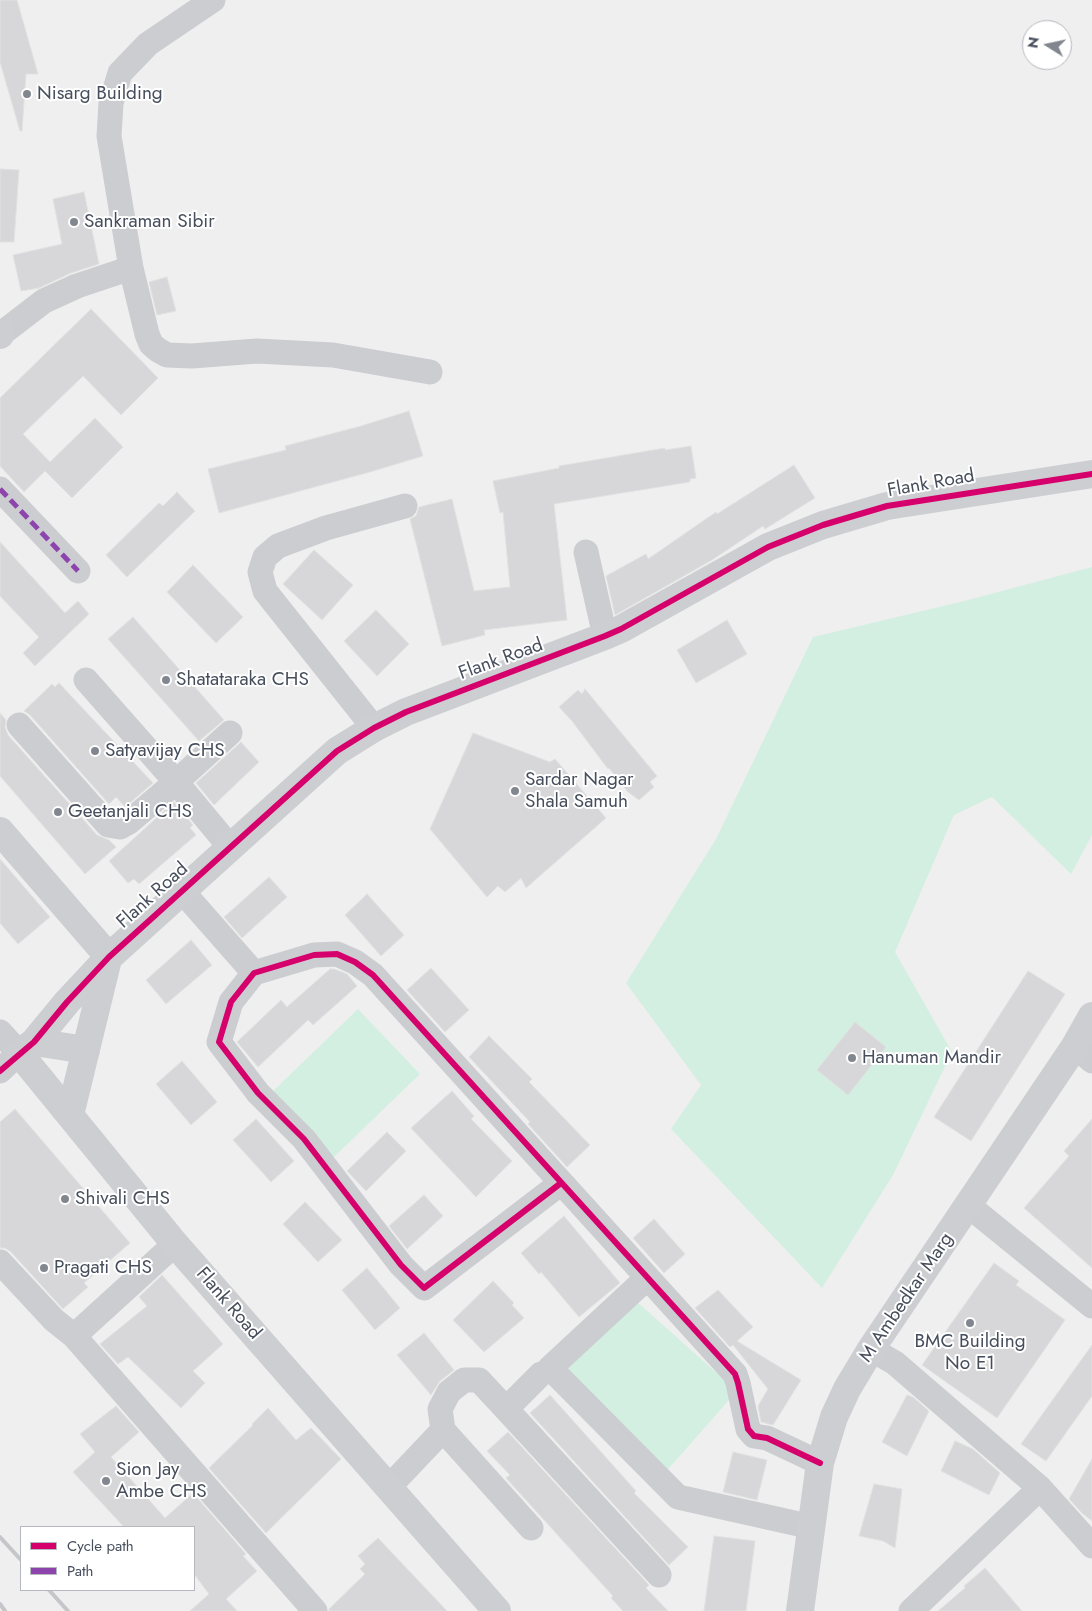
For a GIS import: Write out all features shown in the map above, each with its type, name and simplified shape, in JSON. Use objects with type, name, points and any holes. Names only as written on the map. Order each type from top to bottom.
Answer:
[{"type":"street","points":[[213,0],[148,44],[120,73],[112,103],[109,136],[131,268],[151,344],[167,354],[192,356],[258,351],[333,355],[430,372]]},
{"type":"street","points":[[0,334],[44,301],[77,286],[131,268]]},
{"type":"street","name":"Flank Road","points":[[497,1611],[175,1244],[70,1115],[18,1055],[109,957],[337,751],[374,728],[406,712],[621,629],[768,547],[823,525],[887,506],[1092,474]]},
{"type":"street","points":[[0,488],[78,571]]},
{"type":"street","points":[[374,728],[265,591],[260,572],[265,557],[278,546],[326,528],[405,506]]},
{"type":"street","points":[[586,552],[605,636]]},
{"type":"street","points":[[86,680],[176,782],[230,847]]},
{"type":"street","points":[[19,725],[108,824],[120,827],[129,822],[176,782],[230,733]]},
{"type":"street","points":[[0,831],[109,957],[70,1115]]},
{"type":"street","points":[[182,891],[254,973]]},
{"type":"street","points":[[561,1183],[424,1288],[401,1265],[304,1140],[258,1093],[219,1042],[231,1002],[254,973],[314,955],[337,954],[355,962],[373,975],[735,1374],[748,1429],[754,1436],[767,1438],[820,1463]]},
{"type":"street","name":"M Ambedkar Marg","points":[[800,1611],[820,1463],[834,1417],[847,1389],[871,1349],[968,1206],[1084,1053],[1092,1016]]},
{"type":"street","points":[[0,1032],[18,1055],[86,1050]]},
{"type":"street","points":[[968,1206],[1092,1306]]},
{"type":"street","points":[[74,1336],[175,1244]]},
{"type":"street","points":[[0,1262],[54,1320],[74,1336],[315,1611]]},
{"type":"street","points":[[647,1278],[550,1368],[678,1497],[812,1527]]},
{"type":"street","points":[[871,1349],[895,1363],[1040,1488],[1092,1546]]},
{"type":"street","points":[[506,1409],[541,1374]]},
{"type":"street","points":[[531,1528],[443,1430],[440,1409],[449,1392],[464,1380],[479,1380],[659,1575]]},
{"type":"street","points":[[389,1487],[443,1430]]},
{"type":"street","points":[[911,1611],[1040,1488]]},
{"type":"green space","points":[[1092,567],[1092,835],[1071,874],[992,797],[954,815],[895,952],[952,1052],[893,1175],[822,1288],[671,1129],[701,1085],[626,983],[716,839],[813,637],[964,601]]},
{"type":"green space","points":[[358,1009],[420,1074],[332,1159],[270,1094]]},
{"type":"green space","points":[[626,1292],[737,1391],[663,1475],[552,1375]]},
{"type":"building","name":"Nisarg Building","points":[[0,0],[17,0],[38,74],[26,74],[22,131],[20,131],[0,62]]},
{"type":"building","points":[[0,169],[19,170],[14,242],[0,242]]},
{"type":"building","name":"Sankraman Sibir","points":[[84,192],[99,264],[71,273],[39,288],[21,291],[13,255],[62,244],[53,199]]},
{"type":"building","points":[[167,277],[176,311],[157,315],[149,282]]},
{"type":"building","points":[[91,309],[158,378],[121,415],[83,376],[23,434],[50,462],[95,418],[123,447],[72,498],[45,471],[24,492],[0,466],[0,398]]},
{"type":"building","points":[[409,411],[423,456],[219,513],[208,469],[286,450],[285,446]]},
{"type":"building","points":[[691,446],[696,478],[690,479],[690,482],[554,504],[567,620],[484,630],[485,635],[442,646],[410,519],[416,516],[419,507],[452,499],[474,591],[510,587],[503,512],[500,513],[493,481],[559,468],[559,466],[665,448],[665,450]]},
{"type":"building","points":[[794,465],[815,498],[765,529],[763,526],[712,560],[615,615],[606,576],[646,554],[648,559],[716,512],[717,514]]},
{"type":"building","points":[[177,492],[195,511],[127,577],[106,555],[159,503],[163,506]]},
{"type":"building","points":[[0,542],[65,613],[78,601],[89,614],[35,666],[23,653],[39,637],[0,596]]},
{"type":"building","points":[[314,550],[353,585],[322,620],[283,584]]},
{"type":"building","points":[[193,565],[243,617],[216,643],[167,592]]},
{"type":"building","points":[[376,610],[409,644],[377,676],[344,641]]},
{"type":"building","name":"Shatataraka CHS","points":[[133,617],[224,720],[199,741],[108,639]]},
{"type":"building","points":[[727,620],[747,654],[696,683],[677,650]]},
{"type":"building","name":"Satyavijay CHS","points":[[59,683],[153,783],[125,807],[116,797],[109,804],[30,715],[24,711],[52,684],[55,687]]},
{"type":"building","points":[[585,689],[657,776],[650,782],[654,787],[639,800],[628,792],[608,769],[572,721],[559,707],[578,690],[582,694]]},
{"type":"building","name":"Geetanjali CHS","points":[[0,713],[6,720],[5,727],[8,735],[97,835],[109,840],[116,847],[85,874],[0,776]]},
{"type":"building","name":"Sardar Nagar Shala Samuh","points":[[473,733],[550,762],[555,759],[606,818],[526,888],[521,878],[505,892],[498,886],[487,897],[430,829]]},
{"type":"building","points":[[241,742],[259,762],[214,805],[196,783]]},
{"type":"building","points":[[174,802],[193,825],[190,828],[196,835],[139,884],[134,879],[128,883],[109,861]]},
{"type":"building","points":[[0,859],[50,917],[18,944],[0,923]]},
{"type":"building","points":[[269,877],[287,897],[242,938],[224,917]]},
{"type":"building","points":[[367,894],[404,935],[381,956],[345,915]]},
{"type":"building","points":[[191,940],[212,965],[166,1004],[146,980]]},
{"type":"building","points":[[431,968],[469,1010],[445,1032],[407,990]]},
{"type":"building","points":[[330,969],[347,974],[357,986],[313,1025],[308,1020],[258,1067],[237,1042],[281,1000],[287,1007]]},
{"type":"building","points":[[1028,971],[1065,994],[971,1141],[934,1117]]},
{"type":"building","name":"Hanuman Mandir","points":[[855,1022],[886,1047],[848,1095],[817,1070]]},
{"type":"building","points":[[489,1036],[532,1079],[529,1082],[590,1145],[567,1167],[528,1124],[530,1122],[469,1057]]},
{"type":"building","points":[[182,1061],[217,1102],[191,1125],[156,1084]]},
{"type":"building","points":[[452,1091],[474,1116],[471,1119],[512,1161],[476,1197],[411,1128]]},
{"type":"building","points":[[15,1109],[130,1243],[84,1283],[88,1287],[63,1309],[11,1252],[5,1248],[0,1248],[0,1122]]},
{"type":"building","points":[[256,1119],[294,1161],[271,1182],[233,1140]]},
{"type":"building","points":[[1092,1119],[1092,1268],[1024,1208],[1069,1156],[1064,1151]]},
{"type":"building","points":[[387,1132],[406,1151],[366,1191],[347,1171]]},
{"type":"building","points":[[424,1195],[443,1216],[407,1249],[389,1226]]},
{"type":"building","points":[[305,1202],[342,1240],[318,1262],[283,1224]]},
{"type":"building","points":[[564,1216],[620,1283],[579,1317],[541,1272],[539,1274],[521,1253]]},
{"type":"building","points":[[654,1219],[685,1254],[664,1273],[633,1238]]},
{"type":"building","points":[[994,1263],[1019,1281],[1016,1285],[1065,1320],[997,1418],[922,1365]]},
{"type":"building","points":[[367,1268],[400,1308],[375,1330],[342,1290]]},
{"type":"building","points":[[162,1275],[223,1344],[193,1371],[205,1383],[181,1408],[128,1357],[118,1364],[100,1344],[147,1306],[139,1297]]},
{"type":"building","points":[[493,1281],[514,1303],[512,1305],[524,1318],[484,1352],[453,1320]]},
{"type":"building","points":[[718,1290],[753,1327],[737,1341],[801,1380],[773,1425],[761,1422],[758,1406],[768,1389],[733,1345],[730,1347],[695,1308]]},
{"type":"building","points":[[424,1333],[454,1370],[440,1381],[431,1395],[397,1355]]},
{"type":"building","points":[[1092,1345],[1092,1396],[1046,1461],[1021,1444]]},
{"type":"building","points":[[550,1395],[636,1491],[634,1493],[688,1547],[669,1565],[530,1413]]},
{"type":"building","points":[[907,1395],[913,1397],[929,1411],[907,1456],[882,1442]]},
{"type":"building","name":"Sion Jay Ambe CHS","points":[[116,1406],[139,1432],[111,1457],[165,1518],[193,1493],[246,1554],[243,1556],[257,1571],[226,1599],[237,1611],[190,1611],[209,1594],[195,1575],[195,1526],[123,1526],[73,1472],[95,1452],[80,1434]]},
{"type":"building","points":[[268,1408],[296,1440],[311,1428],[341,1459],[266,1533],[209,1468]]},
{"type":"building","points":[[508,1432],[649,1585],[646,1588],[668,1611],[623,1611],[611,1598],[613,1596],[506,1478],[510,1475],[487,1451]]},
{"type":"building","points":[[955,1441],[973,1449],[1000,1473],[989,1495],[941,1471]]},
{"type":"building","points":[[733,1452],[767,1460],[757,1500],[723,1492]]},
{"type":"building","points":[[1092,1459],[1092,1521],[1069,1499]]},
{"type":"building","points":[[874,1484],[902,1489],[895,1548],[883,1541],[859,1536]]},
{"type":"building","points":[[714,1536],[755,1541],[746,1611],[704,1611]]},
{"type":"building","points":[[378,1538],[447,1611],[329,1611],[365,1574],[360,1569],[365,1564],[358,1556]]},
{"type":"building","points":[[985,1568],[1022,1611],[938,1611],[965,1588],[964,1586]]},
{"type":"railway","points":[[0,1537],[20,1559]]},
{"type":"railway","points":[[50,1591],[68,1611]]},
{"type":"railway","points":[[0,1604],[5,1611]]},
{"type":"marked path","points":[[0,489],[78,571]]},
{"type":"cycle path","points":[[0,1071],[34,1042],[67,1002],[109,957],[337,751],[374,728],[406,712],[621,629],[768,547],[823,525],[887,506],[1092,474]]},
{"type":"cycle path","points":[[561,1183],[424,1288],[401,1265],[304,1139],[258,1093],[219,1042],[231,1002],[254,973],[314,955],[337,954],[355,962],[373,975],[735,1374],[748,1429],[754,1436],[767,1438],[820,1463]]},
{"type":"place","name":"Nisarg Building","points":[[27,94]]},
{"type":"place","name":"Sankraman Sibir","points":[[74,222]]},
{"type":"place","name":"Shatataraka CHS","points":[[166,680]]},
{"type":"place","name":"Satyavijay CHS","points":[[95,751]]},
{"type":"place","name":"Sardar Nagar Shala Samuh","points":[[515,791]]},
{"type":"place","name":"Geetanjali CHS","points":[[58,812]]},
{"type":"place","name":"Hanuman Mandir","points":[[852,1058]]},
{"type":"place","name":"Shivali CHS","points":[[65,1199]]},
{"type":"place","name":"Pragati CHS","points":[[44,1268]]},
{"type":"place","name":"BMC Building No E1","points":[[970,1323]]},
{"type":"place","name":"Sion Jay Ambe CHS","points":[[106,1481]]}]
